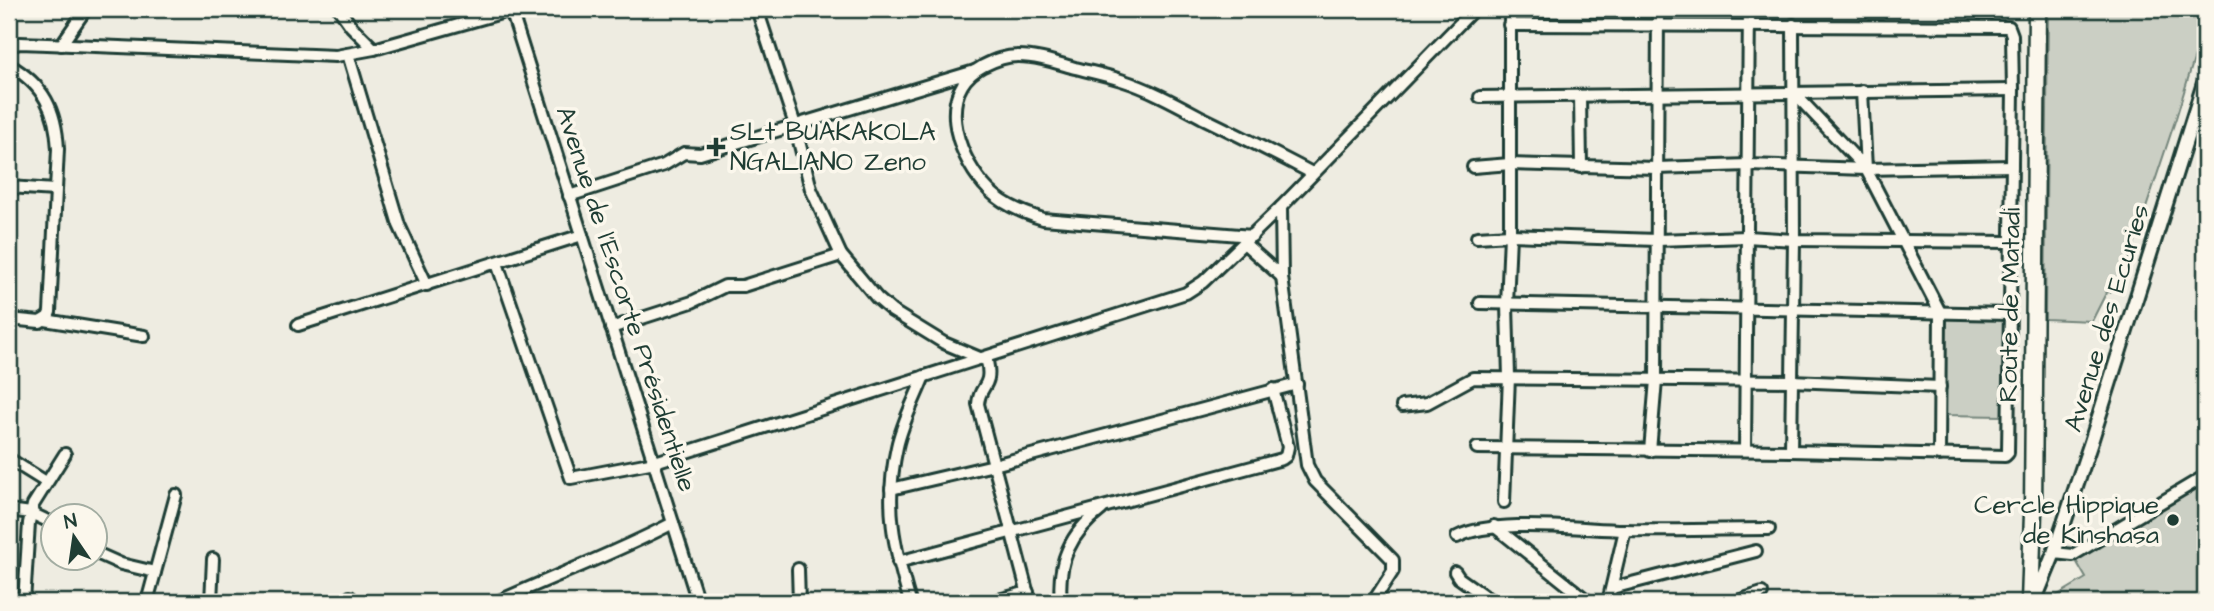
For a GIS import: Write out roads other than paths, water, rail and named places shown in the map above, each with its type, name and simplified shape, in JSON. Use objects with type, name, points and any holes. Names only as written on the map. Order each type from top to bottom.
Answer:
[{"type":"main road","name":"Route de Matadi","points":[[2031,602],[2037,9]]},
{"type":"street","points":[[61,45],[86,9]]},
{"type":"street","points":[[339,9],[351,26],[374,49]]},
{"type":"street","points":[[757,9],[795,125],[815,198],[841,255],[877,298],[892,311],[943,343],[984,358],[988,364],[990,378],[978,404],[1029,597],[991,602]]},
{"type":"street","points":[[497,263],[571,478],[655,462],[1186,293],[1203,282],[1281,207],[1474,9]]},
{"type":"street","points":[[1504,502],[1509,377],[1507,305],[1510,235],[1510,9]]},
{"type":"street","points":[[1650,451],[1656,380],[1658,9]]},
{"type":"street","points":[[1745,450],[1749,9]]},
{"type":"street","points":[[9,46],[20,43],[336,56],[374,49],[513,10]]},
{"type":"street","name":"Avenue de l'Escorte Présidentielle","points":[[513,10],[698,602]]},
{"type":"street","points":[[1477,448],[2008,454],[2013,90],[2012,31],[2009,27],[1509,25]]},
{"type":"street","points":[[1791,451],[1793,25]]},
{"type":"street","points":[[348,54],[399,225],[427,285]]},
{"type":"street","points":[[569,196],[664,165],[684,153],[700,154],[975,71],[999,58],[1017,56],[1037,57],[1123,80],[1164,97],[1312,173]]},
{"type":"street","points":[[9,65],[31,79],[49,106],[57,139],[50,312],[45,320]]},
{"type":"street","points":[[975,71],[959,89],[954,111],[958,139],[968,163],[985,186],[999,199],[1025,214],[1043,219],[1248,239],[1282,277]]},
{"type":"street","name":"Avenue des Ecuries","points":[[2031,602],[2054,553],[2091,442],[2205,80]]},
{"type":"street","points":[[1480,97],[2013,90]]},
{"type":"street","points":[[1862,91],[1866,169]]},
{"type":"street","points":[[1793,92],[1866,169],[1940,312],[1939,455]]},
{"type":"street","points":[[1580,96],[1581,167]]},
{"type":"street","points":[[1473,167],[1510,164],[1657,168],[1748,165],[1866,169],[2012,166]]},
{"type":"street","points":[[9,187],[55,190]]},
{"type":"street","points":[[1281,207],[1282,277],[1310,473],[1392,560],[1393,571],[1373,602]]},
{"type":"street","points":[[1477,237],[1510,235],[1657,240],[1747,237],[1794,240],[2010,242]]},
{"type":"street","points":[[298,325],[582,236]]},
{"type":"street","points":[[611,328],[692,302],[725,286],[743,286],[841,255]]},
{"type":"street","points":[[1480,303],[2009,314]]},
{"type":"street","points":[[9,319],[45,320],[144,336]]},
{"type":"street","points":[[910,602],[898,562],[891,524],[891,489],[897,447],[924,376]]},
{"type":"street","points":[[1402,406],[1427,403],[1474,378],[1747,381],[1940,387]]},
{"type":"street","points":[[891,489],[994,465],[1297,384]]},
{"type":"street","points":[[898,562],[1286,456],[1288,447],[1273,389]]},
{"type":"street","points":[[24,602],[31,513],[46,482],[65,454]]},
{"type":"street","points":[[9,459],[46,482]]},
{"type":"street","points":[[2054,553],[2073,555],[2205,476]]},
{"type":"street","points":[[147,602],[176,495]]},
{"type":"street","points":[[1061,602],[1059,579],[1067,550],[1083,525],[1107,505]]},
{"type":"street","points":[[9,510],[38,516]]},
{"type":"street","points":[[497,602],[601,558],[673,523]]},
{"type":"street","points":[[1494,526],[1590,602]]},
{"type":"street","points":[[1457,537],[1469,530],[1494,526],[1625,530],[1769,529]]},
{"type":"street","points":[[1608,602],[1625,530]]},
{"type":"street","points":[[1612,588],[1756,551]]},
{"type":"street","points":[[108,558],[155,572]]},
{"type":"street","points":[[211,602],[213,559]]},
{"type":"street","points":[[2031,564],[2048,568]]},
{"type":"street","points":[[798,569],[799,602]]},
{"type":"street","points":[[1455,572],[1486,600]]},
{"type":"street","points":[[1734,602],[1762,593]]},
{"type":"place","name":"SLt BUAKAKOLA NGALIANO Zeno","points":[[716,147]]},
{"type":"place","name":"Cercle Hippique de Kinshasa","points":[[2173,520]]}]
